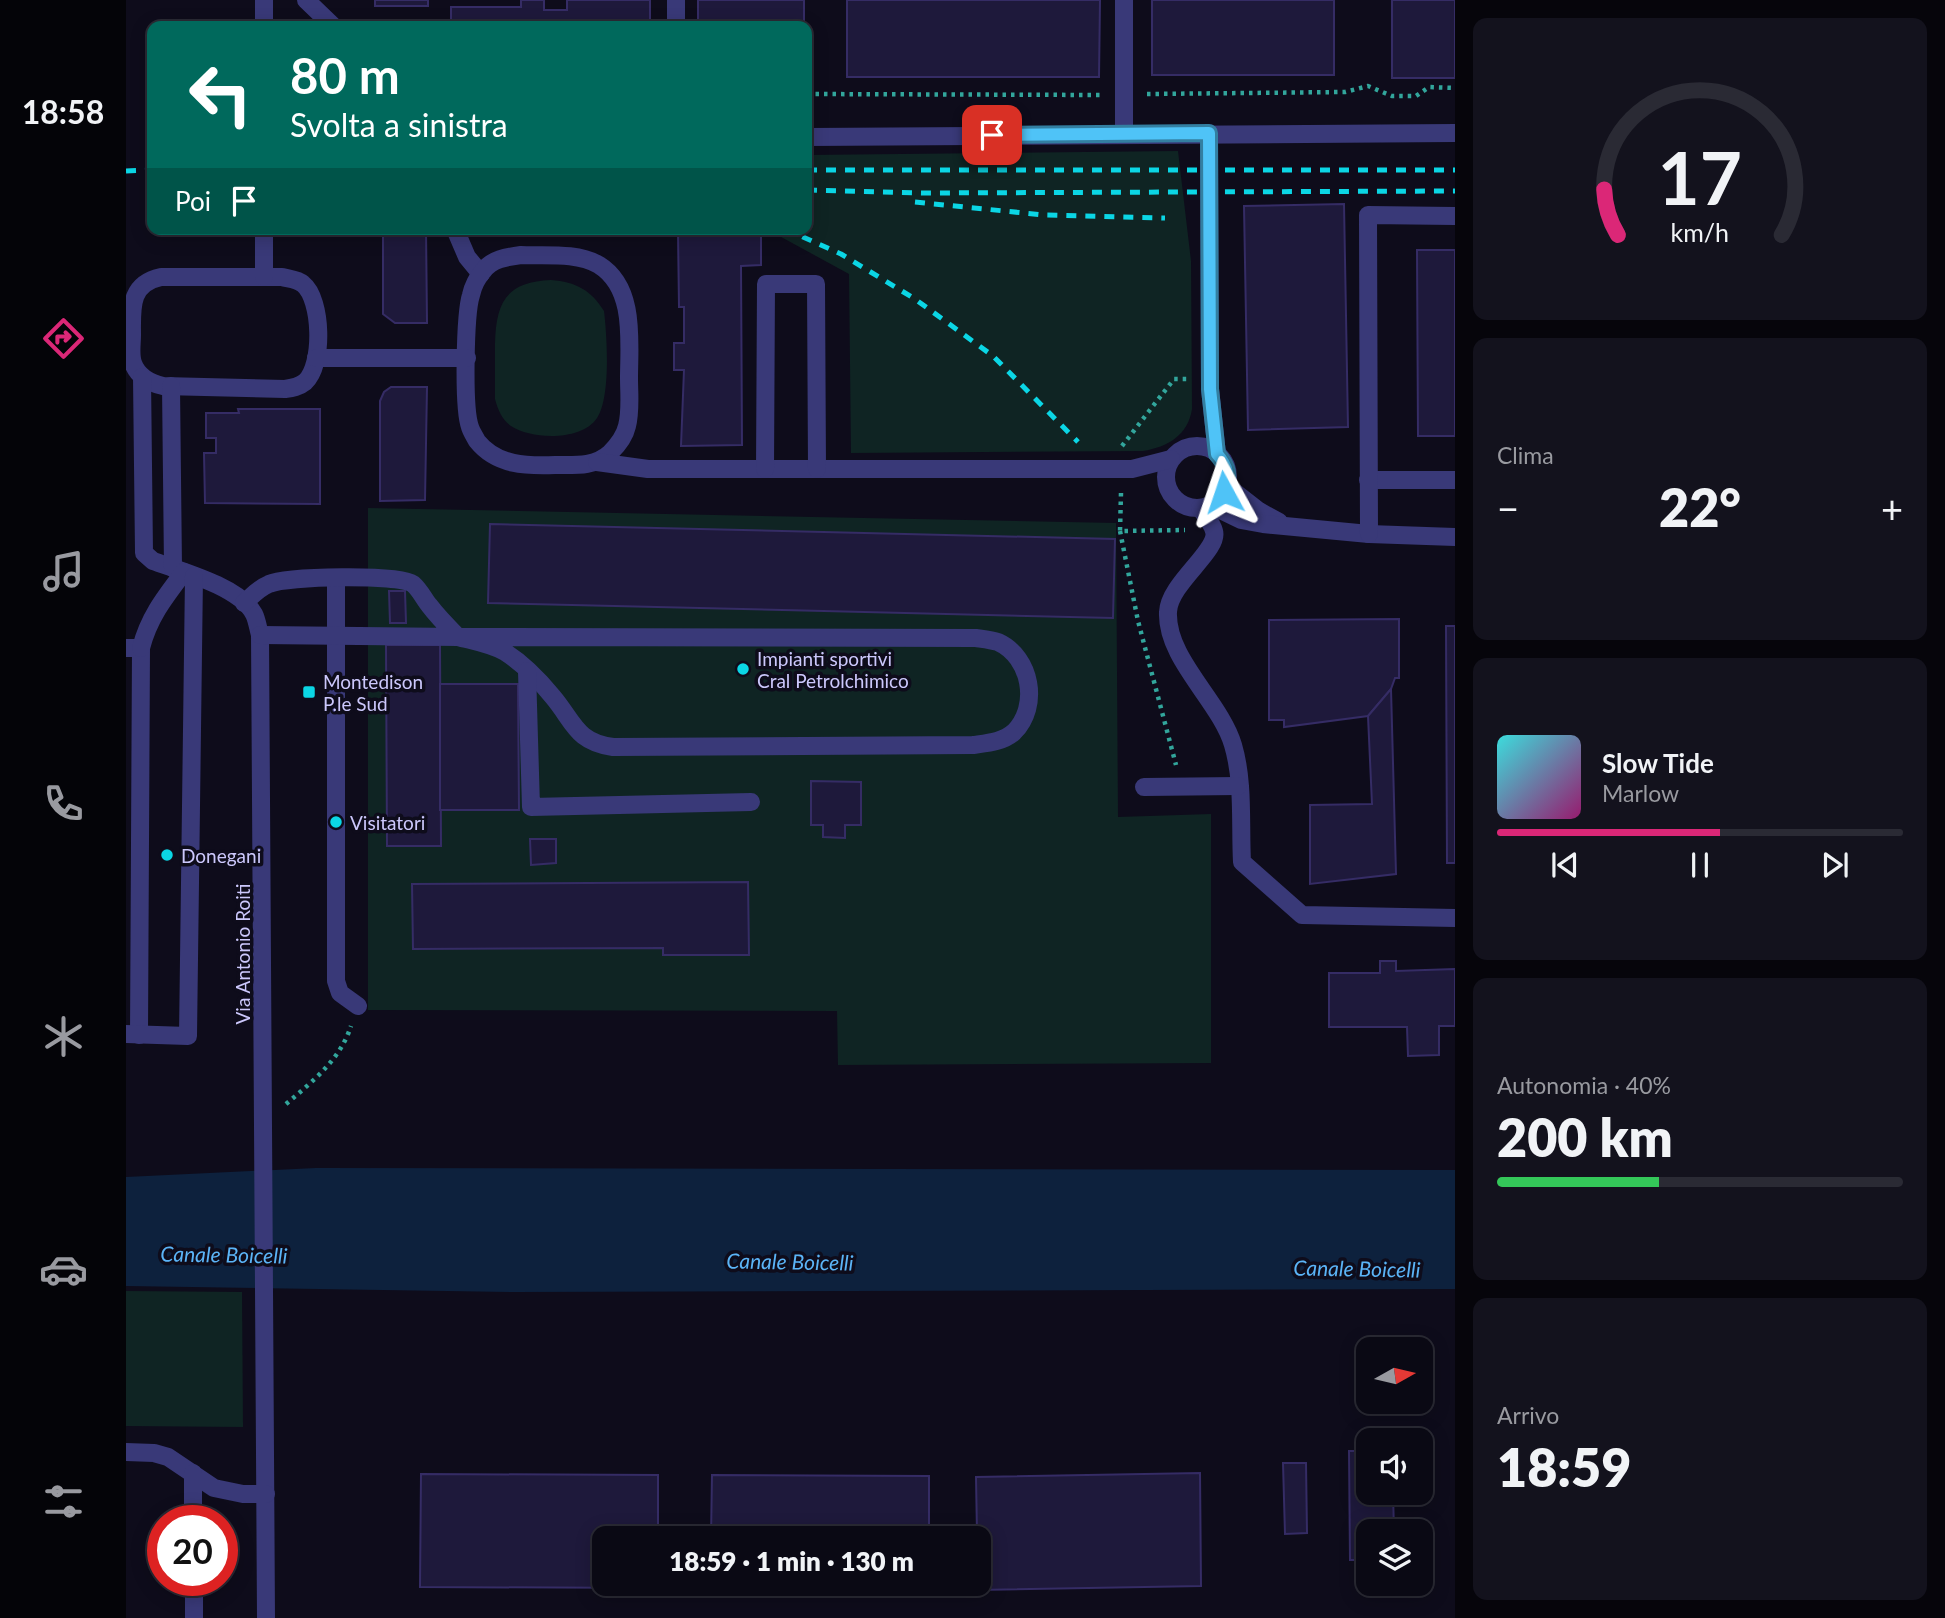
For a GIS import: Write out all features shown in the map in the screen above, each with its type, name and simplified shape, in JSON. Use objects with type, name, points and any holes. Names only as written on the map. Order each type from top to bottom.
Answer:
[{"type":"street","points":[[264,0],[264,21]]},
{"type":"street","points":[[306,0],[327,21]]},
{"type":"street","points":[[676,0],[676,21]]},
{"type":"street","points":[[1124,0],[1124,134]]},
{"type":"street","points":[[1209,133],[1210,389],[1217,454]]},
{"type":"street","points":[[812,136],[1455,133]]},
{"type":"street","points":[[1368,534],[1368,215],[1455,216]]},
{"type":"street","points":[[264,235],[264,277]]},
{"type":"street","points":[[458,235],[467,257],[481,274]]},
{"type":"street","points":[[597,462],[614,449],[627,427],[629,324],[619,289],[611,276],[599,265],[567,256],[521,255],[493,261],[475,282],[468,309],[467,407],[469,426],[476,440],[492,455],[503,460],[526,466],[597,462],[648,469],[1132,469],[1171,459],[1179,452],[1198,446],[1217,454],[1228,472],[1227,486],[1218,500],[1205,507]]},
{"type":"street","points":[[160,277],[264,277],[295,280],[304,285],[310,294],[317,320],[316,358],[311,374],[297,387],[171,386],[155,384],[142,377],[133,364],[133,288],[147,280],[160,277]]},
{"type":"street","points":[[765,469],[765,284],[816,284],[817,469]]},
{"type":"street","points":[[316,358],[467,358]]},
{"type":"street","points":[[142,377],[144,553],[153,561],[219,586],[244,603],[254,612],[260,635],[458,637],[976,638],[999,642],[1015,656],[1027,673],[1030,692],[1026,715],[1014,732],[998,742],[973,746],[595,745],[576,730],[553,696],[527,670],[505,652],[458,637],[440,620],[411,583],[391,579],[289,579],[259,589],[244,603]]},
{"type":"street","points":[[171,386],[184,572],[193,649],[188,1036],[133,1035],[134,648],[154,612],[184,572]]},
{"type":"street","points":[[1198,446],[1210,389]]},
{"type":"street","points":[[1171,459],[1167,469],[1167,483],[1174,498],[1191,508],[1205,507],[1241,520],[1289,526],[1368,534],[1455,537]]},
{"type":"street","points":[[1132,469],[1167,483]]},
{"type":"street","points":[[1368,480],[1455,481]]},
{"type":"street","points":[[1227,486],[1259,511],[1289,526]]},
{"type":"street","points":[[1205,507],[1214,529],[1213,542],[1170,598],[1169,625],[1177,648],[1228,733],[1237,768],[1242,862],[1302,915],[1455,918]]},
{"type":"street","points":[[336,579],[336,981],[340,993],[358,1006]]},
{"type":"street","name":"Via Antonio Roiti","points":[[260,635],[266,1494]]},
{"type":"street","points":[[527,670],[531,807],[751,802]]},
{"type":"street","points":[[1144,787],[1238,786]]},
{"type":"street","points":[[126,1452],[154,1453],[168,1457],[214,1488],[228,1492],[266,1494],[266,1618]]},
{"type":"street","points":[[192,1473],[193,1505]]},
{"type":"street","points":[[194,1596],[194,1618]]},
{"type":"path","points":[[1120,531],[1138,621],[1182,787]]},
{"type":"path","points":[[264,1123],[322,1073],[348,1035],[358,1006]]},
{"type":"green space","points":[[1178,151],[1191,261],[1192,409],[1181,433],[1168,443],[1143,451],[851,453],[849,274],[778,235],[812,235],[812,155]]},
{"type":"green space","points":[[551,280],[582,288],[604,311],[606,382],[601,408],[590,426],[569,434],[543,436],[520,431],[505,421],[501,414],[495,399],[495,344],[498,317],[506,297],[523,285]]},
{"type":"green space","name":"Impianti sportivi Cral Petrolchimico","points":[[368,508],[1116,523],[1118,817],[1211,814],[1211,1063],[838,1065],[837,1011],[368,1010]]},
{"type":"green space","points":[[126,1291],[242,1292],[243,1427],[126,1426]]},
{"type":"water","name":"Canale Boicelli","points":[[316,1168],[1455,1170],[1455,1289],[515,1292],[126,1286],[126,1177]]},
{"type":"building","points":[[375,0],[428,0],[428,6],[375,6]]},
{"type":"building","points":[[521,0],[544,0],[544,10],[567,10],[567,0],[650,0],[650,21],[451,21],[451,7],[521,7]]},
{"type":"building","points":[[698,0],[804,0],[804,21],[698,21]]},
{"type":"building","points":[[847,0],[1100,0],[1099,77],[847,77]]},
{"type":"building","points":[[1152,0],[1334,0],[1334,75],[1152,75]]},
{"type":"building","points":[[1392,0],[1455,0],[1455,78],[1392,78]]},
{"type":"building","points":[[1344,204],[1348,427],[1248,430],[1244,206]]},
{"type":"building","points":[[383,235],[426,235],[427,323],[395,323],[383,314]]},
{"type":"building","points":[[678,235],[761,235],[761,265],[741,266],[742,445],[681,446],[684,370],[674,370],[674,343],[684,343],[684,307],[679,307]]},
{"type":"building","points":[[1417,250],[1455,250],[1455,436],[1418,436]]},
{"type":"building","points":[[391,387],[427,387],[425,500],[380,501],[380,401],[384,392]]},
{"type":"building","points":[[238,409],[320,409],[320,504],[205,503],[204,453],[216,453],[216,438],[206,438],[206,413],[239,413]]},
{"type":"building","points":[[490,524],[1115,539],[1113,618],[488,603]]},
{"type":"building","points":[[389,591],[405,591],[406,623],[390,623]]},
{"type":"building","points":[[1399,619],[1399,678],[1395,678],[1391,689],[1368,716],[1284,727],[1284,720],[1269,720],[1269,620]]},
{"type":"building","points":[[1446,626],[1455,626],[1455,863],[1447,863]]},
{"type":"building","points":[[386,645],[440,645],[441,846],[387,846]]},
{"type":"building","points":[[440,684],[518,684],[519,810],[440,810]]},
{"type":"building","points":[[1391,689],[1396,874],[1310,884],[1310,805],[1372,804],[1368,716]]},
{"type":"building","points":[[811,781],[861,782],[861,825],[845,825],[845,838],[823,837],[823,825],[811,825]]},
{"type":"building","points":[[530,839],[556,839],[556,863],[531,865]]},
{"type":"building","points":[[748,882],[749,955],[663,955],[663,948],[413,949],[412,884]]},
{"type":"building","points":[[1380,961],[1396,961],[1396,971],[1455,969],[1455,1026],[1439,1026],[1439,1055],[1408,1056],[1407,1027],[1329,1027],[1329,973],[1380,973]]},
{"type":"building","points":[[1349,1451],[1356,1451],[1356,1505],[1393,1505],[1394,1519],[1356,1519],[1356,1560],[1350,1560]]},
{"type":"building","points":[[1283,1463],[1306,1463],[1307,1533],[1285,1534]]},
{"type":"building","points":[[1200,1473],[1201,1586],[991,1590],[991,1526],[977,1526],[976,1477]]},
{"type":"building","points":[[421,1474],[658,1475],[658,1526],[592,1526],[592,1588],[420,1587]]},
{"type":"building","points":[[712,1475],[929,1476],[929,1526],[711,1526]]},
{"type":"railway","points":[[126,171],[147,170]]},
{"type":"railway","points":[[812,170],[1455,170]]},
{"type":"railway","points":[[812,190],[925,193],[1455,191]]},
{"type":"railway","points":[[915,202],[1044,215],[1165,218]]},
{"type":"railway","points":[[798,235],[841,254],[915,299],[993,356],[1078,442]]},
{"type":"place","name":"Impianti sportivi Cral Petrolchimico","points":[[743,669]]},
{"type":"place","name":"Montedison P.le Sud","points":[[309,692]]},
{"type":"place","name":"Visitatori","points":[[336,822]]},
{"type":"place","name":"Donegani","points":[[167,855]]},
{"type":"route","points":[[992,135],[1209,133],[1210,389],[1217,454],[1228,472],[1224,492]]}]
